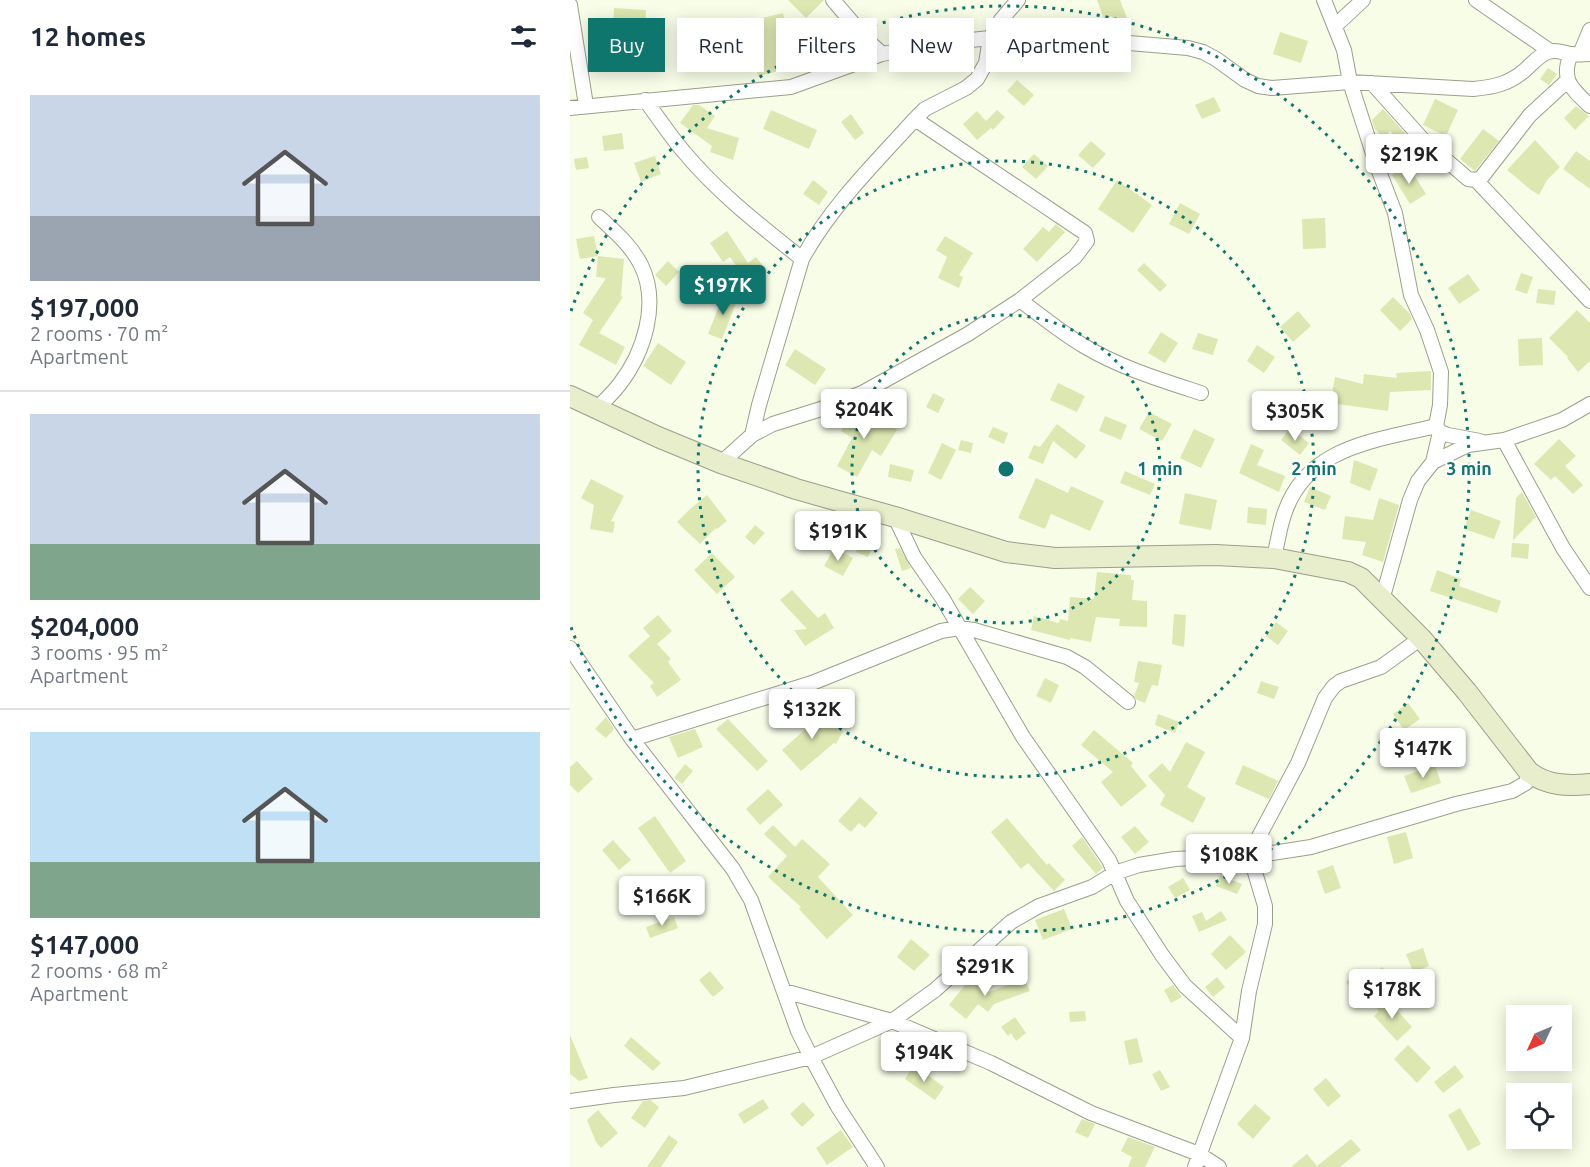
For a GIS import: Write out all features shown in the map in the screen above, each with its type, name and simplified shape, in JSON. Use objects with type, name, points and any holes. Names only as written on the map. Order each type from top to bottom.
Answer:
[{"type":"street","points":[[833,0],[882,54]]},
{"type":"street","points":[[1003,18],[1018,0]]},
{"type":"street","points":[[1324,0],[1344,50],[1350,82],[1395,213],[1411,295],[1427,330],[1441,372],[1438,429],[1433,462]]},
{"type":"street","points":[[1335,26],[1363,0]]},
{"type":"street","points":[[1476,0],[1550,51]]},
{"type":"street","points":[[570,5],[585,105]]},
{"type":"street","points":[[1590,30],[1580,54],[1568,62],[1567,81],[1590,106]]},
{"type":"street","points":[[570,108],[791,87],[882,54],[986,38]]},
{"type":"street","points":[[1131,44],[1188,48],[1203,52],[1245,80],[1258,86],[1272,88],[1350,82],[1473,89],[1492,87],[1516,78],[1550,51],[1580,54]]},
{"type":"street","points":[[752,435],[802,259],[813,238],[844,198],[915,119],[926,109],[966,88],[977,78],[986,63]]},
{"type":"street","points":[[1372,83],[1424,141],[1468,179],[1476,180],[1481,178],[1530,115],[1567,81]]},
{"type":"street","points":[[645,100],[684,152],[718,188],[802,259]]},
{"type":"street","points":[[721,463],[752,435],[773,424],[862,393],[968,334],[1020,300],[1075,257],[1087,241],[1085,233],[915,119]]},
{"type":"street","points":[[1476,180],[1590,301]]},
{"type":"street","points":[[597,409],[619,385],[630,368],[648,322],[650,291],[641,265],[624,239],[599,217]]},
{"type":"street","points":[[1020,300],[1061,332],[1108,359],[1132,370],[1201,393]]},
{"type":"street","points":[[570,396],[721,463],[796,489],[1006,552],[1055,558],[1216,555],[1274,558],[1347,572],[1361,578],[1421,638],[1467,692],[1529,772],[1547,782],[1569,786],[1590,784]]},
{"type":"street","points":[[1383,600],[1410,500],[1418,481],[1433,462],[1468,445],[1504,440],[1562,420],[1590,404]]},
{"type":"street","points":[[1274,558],[1283,517],[1291,499],[1299,486],[1326,458],[1354,446],[1438,429],[1448,435],[1485,442]]},
{"type":"street","points":[[1504,440],[1563,548],[1590,588]]},
{"type":"street","points":[[895,517],[914,557],[943,599],[1023,737],[1109,860],[1127,901],[1173,972],[1203,1004],[1242,1038]]},
{"type":"street","points":[[632,739],[813,683],[941,631],[959,628],[1067,657],[1085,667],[1128,702]]},
{"type":"street","points":[[1197,1160],[1242,1038],[1249,991],[1265,924],[1265,906],[1251,860],[1298,763],[1325,698],[1334,686],[1341,681],[1381,667],[1421,638]]},
{"type":"street","points":[[570,648],[632,739],[733,869],[751,900],[798,1030],[811,1058],[838,1107],[877,1167]]},
{"type":"street","points":[[570,1101],[684,1088],[811,1058],[892,1021],[935,990],[1011,922],[1040,906],[1092,887],[1115,873],[1139,865],[1175,859],[1213,856],[1251,860],[1266,854],[1311,847],[1456,804],[1512,791],[1526,783],[1529,772]]},
{"type":"street","points":[[784,991],[892,1021],[992,1063],[1091,1113],[1197,1160],[1219,1167]]},
{"type":"building","points":[[788,0],[824,0],[806,18]]},
{"type":"building","points":[[1097,0],[1120,0],[1127,18],[1112,18],[1112,16],[1104,18]]},
{"type":"building","points":[[614,8],[646,10],[646,18],[614,18]]},
{"type":"building","points":[[783,13],[784,18],[776,18],[776,72],[758,76],[757,72],[764,72],[764,18],[762,18]]},
{"type":"building","points":[[1280,32],[1308,41],[1301,63],[1273,54]]},
{"type":"building","points":[[1548,68],[1557,74],[1549,85],[1540,79]]},
{"type":"building","points":[[1017,80],[1034,95],[1024,106],[1007,91]]},
{"type":"building","points":[[1214,97],[1221,111],[1202,119],[1195,105]]},
{"type":"building","points":[[1435,99],[1458,110],[1446,136],[1423,125]]},
{"type":"building","points":[[693,105],[699,105],[715,116],[707,128],[739,138],[733,160],[710,152],[712,146],[680,123]]},
{"type":"building","points":[[1576,106],[1589,116],[1575,130],[1564,118]]},
{"type":"building","points":[[1383,109],[1420,150],[1414,156],[1390,131],[1384,138],[1374,128],[1372,120]]},
{"type":"building","points":[[771,110],[817,130],[809,149],[763,129]]},
{"type":"building","points":[[997,110],[1005,117],[993,130],[991,128],[977,140],[963,124],[977,111],[986,121]]},
{"type":"building","points":[[851,114],[864,133],[855,140],[841,122]]},
{"type":"building","points":[[1483,129],[1499,141],[1475,171],[1460,159]]},
{"type":"building","points":[[622,133],[624,149],[604,151],[602,136]]},
{"type":"building","points":[[1535,140],[1560,167],[1547,180],[1539,195],[1507,170]]},
{"type":"building","points":[[1091,141],[1106,154],[1093,168],[1078,155]]},
{"type":"building","points":[[1576,151],[1590,161],[1590,189],[1563,169]]},
{"type":"building","points":[[1034,154],[1048,166],[1036,179],[1022,167]]},
{"type":"building","points":[[655,156],[661,174],[641,182],[634,163]]},
{"type":"building","points":[[587,157],[589,168],[576,170],[574,159]]},
{"type":"building","points":[[1408,165],[1426,194],[1410,204],[1392,175]]},
{"type":"building","points":[[813,180],[828,192],[819,205],[803,194]]},
{"type":"building","points":[[1117,180],[1152,205],[1133,233],[1098,209]]},
{"type":"building","points":[[1180,203],[1200,214],[1189,234],[1169,224]]},
{"type":"building","points":[[1325,218],[1326,248],[1303,249],[1302,219]]},
{"type":"building","points":[[1056,224],[1065,232],[1037,262],[1023,249],[1043,227],[1049,232]]},
{"type":"building","points":[[727,231],[748,263],[756,257],[766,270],[749,283],[730,257],[723,262],[710,243]]},
{"type":"building","points":[[594,236],[598,256],[580,259],[576,239]]},
{"type":"building","points":[[945,236],[973,253],[959,275],[963,277],[959,288],[938,278],[947,257],[936,250]]},
{"type":"building","points":[[598,256],[624,259],[621,296],[623,297],[599,333],[625,347],[616,365],[579,345],[593,320],[583,313],[606,278],[596,277]]},
{"type":"building","points":[[668,261],[679,272],[666,286],[655,275]]},
{"type":"building","points":[[1144,263],[1167,285],[1160,292],[1137,270]]},
{"type":"building","points":[[1521,273],[1533,277],[1527,294],[1515,290]]},
{"type":"building","points":[[1468,274],[1480,290],[1459,304],[1448,288]]},
{"type":"building","points":[[1538,289],[1556,291],[1554,305],[1536,303]]},
{"type":"building","points":[[724,293],[738,298],[722,339],[708,334]]},
{"type":"building","points":[[1393,297],[1412,319],[1400,331],[1380,310]]},
{"type":"building","points":[[1577,310],[1590,323],[1590,361],[1578,372],[1568,357],[1549,338]]},
{"type":"building","points":[[1298,311],[1311,326],[1293,342],[1280,327]]},
{"type":"building","points":[[1161,332],[1178,343],[1165,363],[1148,353]]},
{"type":"building","points":[[1198,333],[1218,339],[1213,355],[1192,349]]},
{"type":"building","points":[[1542,338],[1543,365],[1519,366],[1518,339]]},
{"type":"building","points":[[658,343],[686,362],[671,385],[643,366]]},
{"type":"building","points":[[1257,345],[1275,357],[1264,373],[1247,361]]},
{"type":"building","points":[[795,349],[826,369],[815,385],[785,365]]},
{"type":"building","points":[[1431,371],[1431,390],[1390,392],[1388,411],[1330,403],[1335,377],[1363,384],[1364,374],[1397,378],[1396,373]]},
{"type":"building","points":[[1058,383],[1085,396],[1077,412],[1050,400]]},
{"type":"building","points":[[933,393],[945,399],[938,413],[926,407]]},
{"type":"building","points":[[857,405],[897,430],[881,456],[872,450],[857,477],[837,466],[852,438],[841,431]]},
{"type":"building","points":[[1149,412],[1172,424],[1162,441],[1139,429]]},
{"type":"building","points":[[1105,416],[1127,425],[1121,440],[1099,431]]},
{"type":"building","points":[[1057,424],[1086,446],[1076,459],[1053,441],[1043,464],[1028,458],[1034,445],[1040,447]]},
{"type":"building","points":[[993,427],[1008,433],[1004,444],[988,437]]},
{"type":"building","points":[[1290,428],[1309,443],[1300,455],[1281,440]]},
{"type":"building","points":[[1194,429],[1215,439],[1201,468],[1180,458]]},
{"type":"building","points":[[1559,439],[1576,456],[1565,466],[1583,485],[1573,494],[1555,476],[1551,480],[1534,464]]},
{"type":"building","points":[[961,440],[973,443],[971,453],[958,450]]},
{"type":"building","points":[[942,443],[956,450],[941,480],[928,473]]},
{"type":"building","points":[[1251,444],[1264,450],[1257,465],[1285,476],[1279,492],[1239,473]]},
{"type":"building","points":[[1354,460],[1378,469],[1370,491],[1350,483]]},
{"type":"building","points":[[890,464],[914,470],[911,482],[888,477]]},
{"type":"building","points":[[1125,471],[1155,484],[1150,495],[1120,483]]},
{"type":"building","points":[[1036,478],[1068,493],[1071,486],[1104,501],[1090,531],[1051,514],[1045,529],[1018,518]]},
{"type":"building","points":[[591,479],[624,496],[611,521],[615,522],[613,533],[590,529],[594,505],[581,498]]},
{"type":"building","points":[[1310,487],[1331,496],[1325,510],[1304,502]]},
{"type":"building","points":[[1522,492],[1536,517],[1513,540],[1516,498]]},
{"type":"building","points":[[1185,493],[1217,500],[1211,530],[1179,524]]},
{"type":"building","points":[[707,495],[727,521],[716,528],[700,544],[677,522]]},
{"type":"building","points":[[1379,498],[1399,505],[1383,562],[1362,555],[1366,542],[1342,539],[1345,516],[1373,520]]},
{"type":"building","points":[[1248,507],[1267,509],[1266,525],[1247,523]]},
{"type":"building","points":[[1471,510],[1501,521],[1494,539],[1464,529]]},
{"type":"building","points":[[755,525],[765,533],[754,545],[745,537]]},
{"type":"building","points":[[862,538],[874,544],[868,557],[856,552]]},
{"type":"building","points":[[1512,543],[1529,544],[1528,559],[1511,557]]},
{"type":"building","points":[[834,548],[853,558],[843,576],[824,566]]},
{"type":"building","points":[[900,548],[911,568],[902,571],[895,549]]},
{"type":"building","points":[[712,553],[735,577],[717,594],[694,570]]},
{"type":"building","points":[[1437,570],[1461,579],[1459,586],[1501,601],[1497,613],[1430,591]]},
{"type":"building","points":[[1097,572],[1131,575],[1131,580],[1134,580],[1132,600],[1147,601],[1147,627],[1119,626],[1120,619],[1096,617],[1091,642],[1070,638],[1070,640],[1031,630],[1034,616],[1059,623],[1060,619],[1068,621],[1070,597],[1094,599]]},
{"type":"building","points":[[970,587],[985,601],[973,614],[958,599]]},
{"type":"building","points":[[792,590],[818,618],[825,613],[834,628],[805,646],[794,630],[807,629],[780,600]]},
{"type":"building","points":[[1174,614],[1186,615],[1184,647],[1172,644]]},
{"type":"building","points":[[658,615],[672,631],[657,644],[671,659],[668,662],[681,680],[657,697],[650,686],[654,683],[628,656],[650,636],[643,628]]},
{"type":"building","points":[[1276,622],[1288,631],[1278,645],[1266,636]]},
{"type":"building","points":[[1138,661],[1162,665],[1158,686],[1152,685],[1145,703],[1134,696],[1139,683],[1134,682]]},
{"type":"building","points":[[1045,678],[1059,685],[1051,703],[1036,696]]},
{"type":"building","points":[[1261,681],[1279,687],[1274,699],[1257,693]]},
{"type":"building","points":[[1408,703],[1420,719],[1404,730],[1393,714]]},
{"type":"building","points":[[807,710],[843,731],[836,744],[834,743],[801,771],[782,750],[807,728],[799,724]]},
{"type":"building","points":[[1158,714],[1179,722],[1175,733],[1155,725]]},
{"type":"building","points":[[606,717],[614,729],[606,738],[595,729]]},
{"type":"building","points":[[728,719],[768,761],[757,771],[716,729]]},
{"type":"building","points":[[695,729],[703,747],[678,758],[669,737]]},
{"type":"building","points":[[1094,730],[1133,763],[1131,766],[1147,786],[1121,807],[1101,782],[1113,772],[1081,745]]},
{"type":"building","points":[[1186,742],[1205,752],[1187,787],[1206,798],[1193,823],[1160,805],[1165,795],[1148,776],[1162,763],[1170,772]]},
{"type":"building","points":[[577,761],[593,779],[578,793],[570,785],[570,767]]},
{"type":"building","points":[[685,764],[693,771],[682,784],[674,778]]},
{"type":"building","points":[[1243,765],[1278,781],[1269,799],[1235,784]]},
{"type":"building","points":[[1435,765],[1441,783],[1411,793],[1404,776]]},
{"type":"building","points":[[768,789],[783,805],[760,825],[746,809]]},
{"type":"building","points":[[860,797],[878,813],[865,828],[859,823],[851,832],[838,821]]},
{"type":"building","points":[[655,816],[686,861],[670,873],[638,828]]},
{"type":"building","points":[[1007,818],[1047,865],[1049,863],[1065,880],[1054,891],[1028,863],[1021,869],[991,832]]},
{"type":"building","points":[[773,825],[795,847],[802,839],[830,864],[818,877],[853,915],[827,939],[799,909],[801,907],[768,877],[787,856],[764,834]]},
{"type":"building","points":[[1135,826],[1149,842],[1135,854],[1121,837]]},
{"type":"building","points":[[1406,832],[1413,858],[1394,864],[1387,837]]},
{"type":"building","points":[[1082,837],[1103,868],[1096,874],[1072,846]]},
{"type":"building","points":[[613,840],[631,860],[619,870],[602,850]]},
{"type":"building","points":[[1333,865],[1341,888],[1325,894],[1317,871]]},
{"type":"building","points":[[1220,876],[1242,884],[1237,894],[1216,886]]},
{"type":"building","points":[[1183,878],[1190,890],[1175,898],[1168,887]]},
{"type":"building","points":[[1064,909],[1072,929],[1043,940],[1035,920]]},
{"type":"building","points":[[1221,911],[1227,920],[1199,932],[1192,916],[1202,912],[1206,921]]},
{"type":"building","points":[[674,917],[678,928],[650,938],[646,927]]},
{"type":"building","points":[[1230,935],[1246,952],[1226,970],[1211,954]]},
{"type":"building","points":[[911,939],[930,955],[914,971],[897,957]]},
{"type":"building","points":[[1423,948],[1429,966],[1413,972],[1406,954]]},
{"type":"building","points":[[1382,967],[1396,982],[1396,986],[1383,998],[1367,980]]},
{"type":"building","points":[[710,971],[724,988],[713,997],[699,980]]},
{"type":"building","points":[[1358,972],[1367,984],[1355,994],[1346,982]]},
{"type":"building","points":[[1217,977],[1225,987],[1213,997],[1205,987]]},
{"type":"building","points":[[970,979],[986,993],[1025,979],[1030,991],[994,1004],[988,1012],[978,1004],[966,1019],[949,1005]]},
{"type":"building","points":[[1173,985],[1182,997],[1171,1003],[1164,990]]},
{"type":"building","points":[[1387,999],[1412,1027],[1397,1041],[1374,1016],[1379,1011],[1376,1008]]},
{"type":"building","points":[[1085,1011],[1086,1021],[1070,1022],[1069,1012]]},
{"type":"building","points":[[1015,1017],[1026,1033],[1016,1041],[1011,1033],[1008,1036],[1001,1027]]},
{"type":"building","points":[[570,1035],[588,1078],[579,1081],[570,1074]]},
{"type":"building","points":[[631,1037],[661,1063],[653,1071],[624,1046]]},
{"type":"building","points":[[1137,1038],[1143,1062],[1129,1065],[1124,1041]]},
{"type":"building","points":[[1408,1045],[1431,1068],[1417,1083],[1394,1059]]},
{"type":"building","points":[[914,1065],[944,1087],[935,1100],[905,1079]]},
{"type":"building","points":[[1455,1065],[1464,1077],[1443,1093],[1434,1082]]},
{"type":"building","points":[[1160,1070],[1170,1087],[1161,1091],[1152,1074]]},
{"type":"building","points":[[1326,1078],[1341,1096],[1328,1107],[1313,1089]]},
{"type":"building","points":[[763,1099],[769,1108],[744,1124],[738,1114]]},
{"type":"building","points":[[650,1100],[659,1107],[645,1128],[631,1118],[643,1101]]},
{"type":"building","points":[[803,1102],[815,1115],[802,1127],[790,1114]]},
{"type":"building","points":[[1255,1104],[1271,1118],[1253,1139],[1237,1124]]},
{"type":"building","points":[[1460,1108],[1481,1144],[1468,1151],[1448,1115]]},
{"type":"building","points":[[598,1110],[618,1133],[601,1148],[587,1120]]},
{"type":"building","points":[[1082,1119],[1095,1124],[1088,1138],[1075,1132]]},
{"type":"building","points":[[841,1130],[853,1147],[827,1165],[816,1148]]},
{"type":"building","points":[[669,1135],[678,1142],[661,1167],[647,1167]]},
{"type":"building","points":[[1128,1137],[1155,1147],[1145,1167],[1128,1167],[1132,1157],[1121,1151]]},
{"type":"building","points":[[1351,1139],[1361,1150],[1340,1167],[1291,1167],[1307,1154],[1317,1166]]}]
